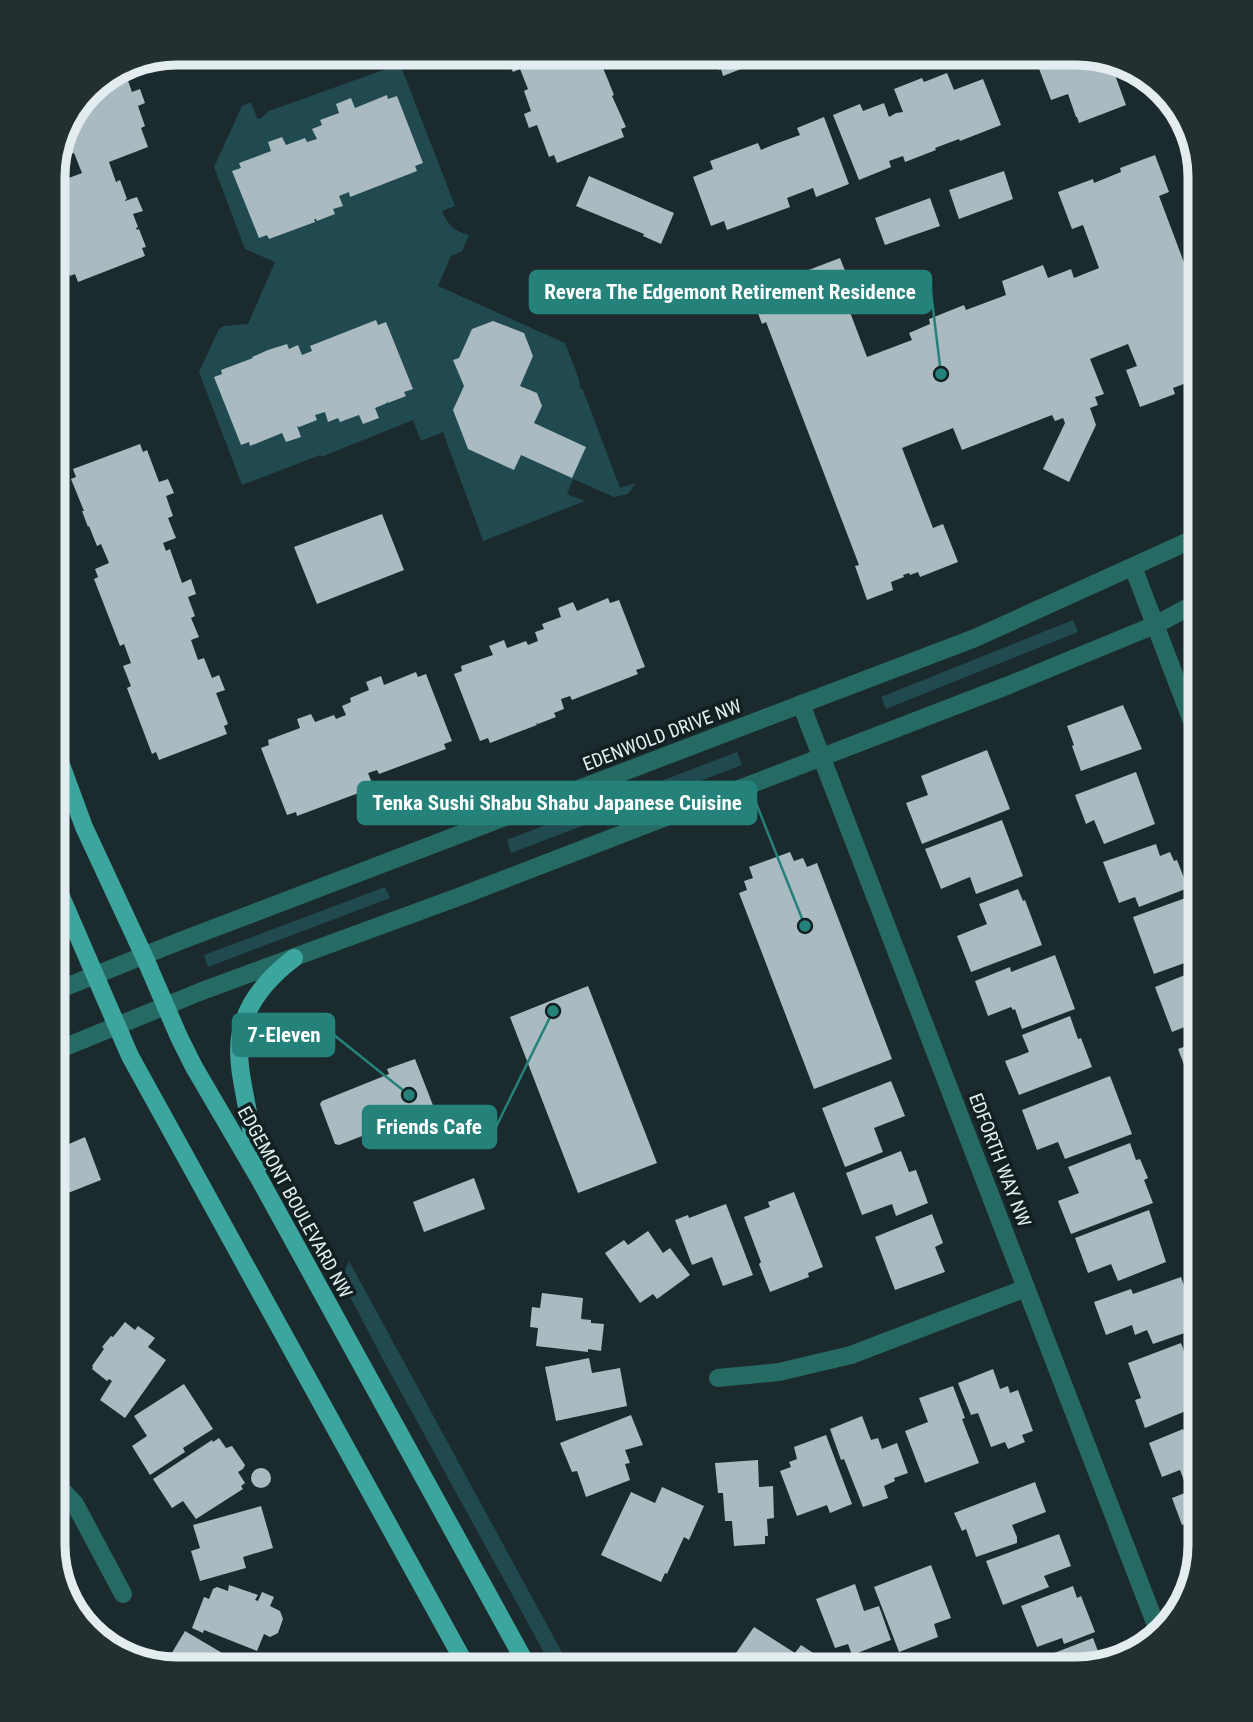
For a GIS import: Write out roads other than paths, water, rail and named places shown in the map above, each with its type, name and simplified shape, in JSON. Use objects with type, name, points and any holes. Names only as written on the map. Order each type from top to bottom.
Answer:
[{"type":"main road","name":"EDGEMONT BOULEVARD NW","points":[[65,776],[84,827],[194,1067],[260,1180],[522,1657]]},
{"type":"main road","points":[[65,907],[136,1069],[461,1657]]},
{"type":"main road","points":[[260,1180],[240,1068],[240,1037],[245,1019],[262,988],[277,971],[294,958]]},
{"type":"street","name":"EDENWOLD DRIVE NW","points":[[65,987],[975,638],[1188,542]]},
{"type":"street","points":[[1133,568],[1188,711]]},
{"type":"street","points":[[65,1047],[165,1005],[461,896],[1009,685],[1155,625],[1188,607]]},
{"type":"street","name":"EDFORTH WAY NW","points":[[801,704],[1155,1624]]},
{"type":"street","points":[[718,1377],[779,1372],[851,1355],[1026,1288]]},
{"type":"street","points":[[65,1493],[75,1504],[123,1594]]},
{"type":"place","name":"Revera The Edgemont Retirement Residence","points":[[941,374]]},
{"type":"place","name":"Tenka Sushi Shabu Shabu Japanese Cuisine","points":[[805,926]]},
{"type":"place","name":"Friends Cafe","points":[[553,1011]]},
{"type":"place","name":"7-Eleven","points":[[409,1095]]}]
